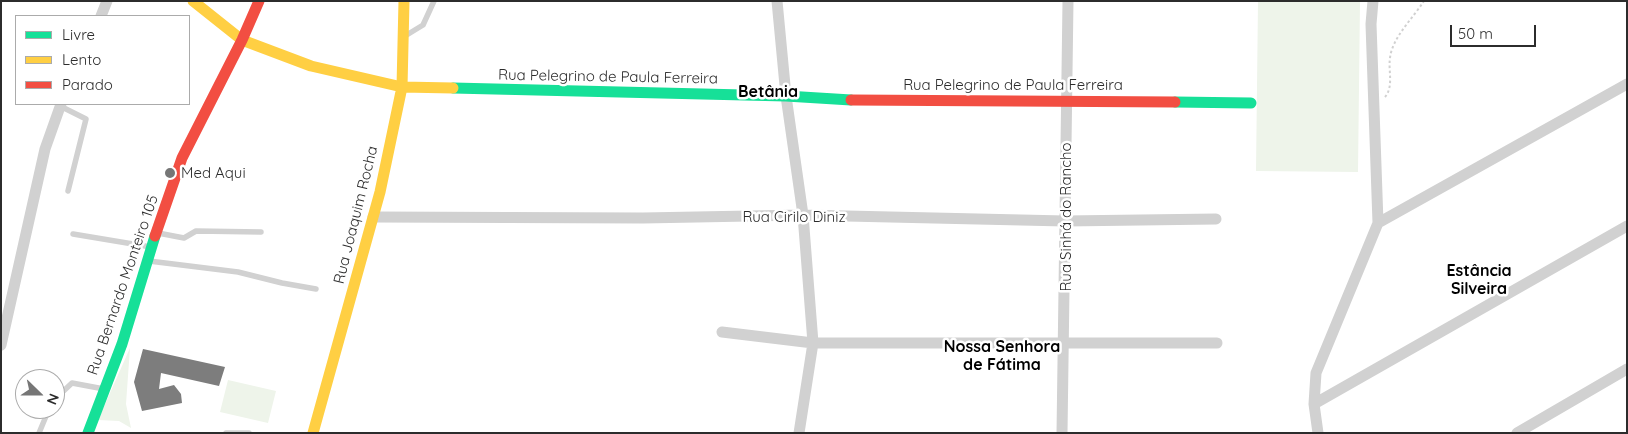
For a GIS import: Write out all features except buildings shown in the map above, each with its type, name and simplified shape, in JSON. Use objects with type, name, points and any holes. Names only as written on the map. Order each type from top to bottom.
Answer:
[{"type":"street","points":[[101,15],[107,1]]},
{"type":"street","name":"Rua Pelegrino de Paula Ferreira","points":[[193,1],[242,40],[311,66],[402,87],[786,96],[839,100],[1067,100],[1251,103]]},
{"type":"street","name":"Rua Bernardo Monteiro 105","points":[[88,433],[122,344],[146,260],[182,158],[242,40],[259,1]]},
{"type":"street","name":"Rua Joaquim Rocha","points":[[313,433],[373,217],[402,87],[404,1]]},
{"type":"street","points":[[777,1],[786,96],[803,216],[813,342],[799,433]]},
{"type":"street","name":"Rua Sinhá do Rancho","points":[[1062,433],[1065,342],[1068,1]]},
{"type":"street","points":[[1318,433],[1314,404],[1316,373],[1378,223],[1371,24],[1373,1]]},
{"type":"street","points":[[1378,223],[1627,84]]},
{"type":"street","points":[[1,345],[45,150],[61,105]]},
{"type":"street","name":"Rua Cirilo Diniz","points":[[373,217],[643,218],[803,216],[1066,221],[1216,219]]},
{"type":"street","points":[[1314,404],[1627,226]]},
{"type":"street","points":[[722,332],[813,342],[1217,343]]},
{"type":"street","points":[[1517,433],[1627,369]]},
{"type":"lane","points":[[404,37],[423,25],[434,1]]},
{"type":"lane","points":[[61,105],[86,119],[68,191]]},
{"type":"lane","points":[[156,232],[184,238],[196,231],[260,232]]},
{"type":"lane","points":[[72,234],[151,247]]},
{"type":"lane","points":[[146,260],[238,272],[316,289]]},
{"type":"lane","points":[[65,387],[72,383],[104,389]]},
{"type":"lane","points":[[39,433],[45,419]]},
{"type":"lane","points":[[226,433],[249,433]]},
{"type":"path","points":[[1374,104],[1388,93],[1390,59],[1396,39],[1424,1]]},
{"type":"shaded area","points":[[1258,1],[1360,1],[1358,172],[1256,171]]},
{"type":"shaded area","points":[[130,348],[126,404],[131,428],[119,421],[98,420]]},
{"type":"shaded area","points":[[228,380],[276,391],[268,423],[220,412]]},
{"type":"traffic: fast","points":[[453,88],[786,96],[851,100]]},
{"type":"traffic: fast","points":[[1175,102],[1251,103]]},
{"type":"traffic: fast","points":[[88,433],[122,344],[155,236]]},
{"type":"traffic: slow","points":[[193,1],[242,40],[311,66],[402,87],[453,88]]},
{"type":"traffic: slow","points":[[313,433],[380,192],[402,87],[404,1]]},
{"type":"traffic: jam","points":[[155,236],[182,158],[242,40],[259,1]]},
{"type":"traffic: jam","points":[[851,100],[1175,102]]},
{"type":"place","name":"Med Aqui","points":[[170,173]]},
{"type":"district","name":"Betânia","points":[[768,92]]},
{"type":"district","name":"Estância Silveira","points":[[1479,280]]},
{"type":"district","name":"Nossa Senhora de Fátima","points":[[1002,356]]}]
